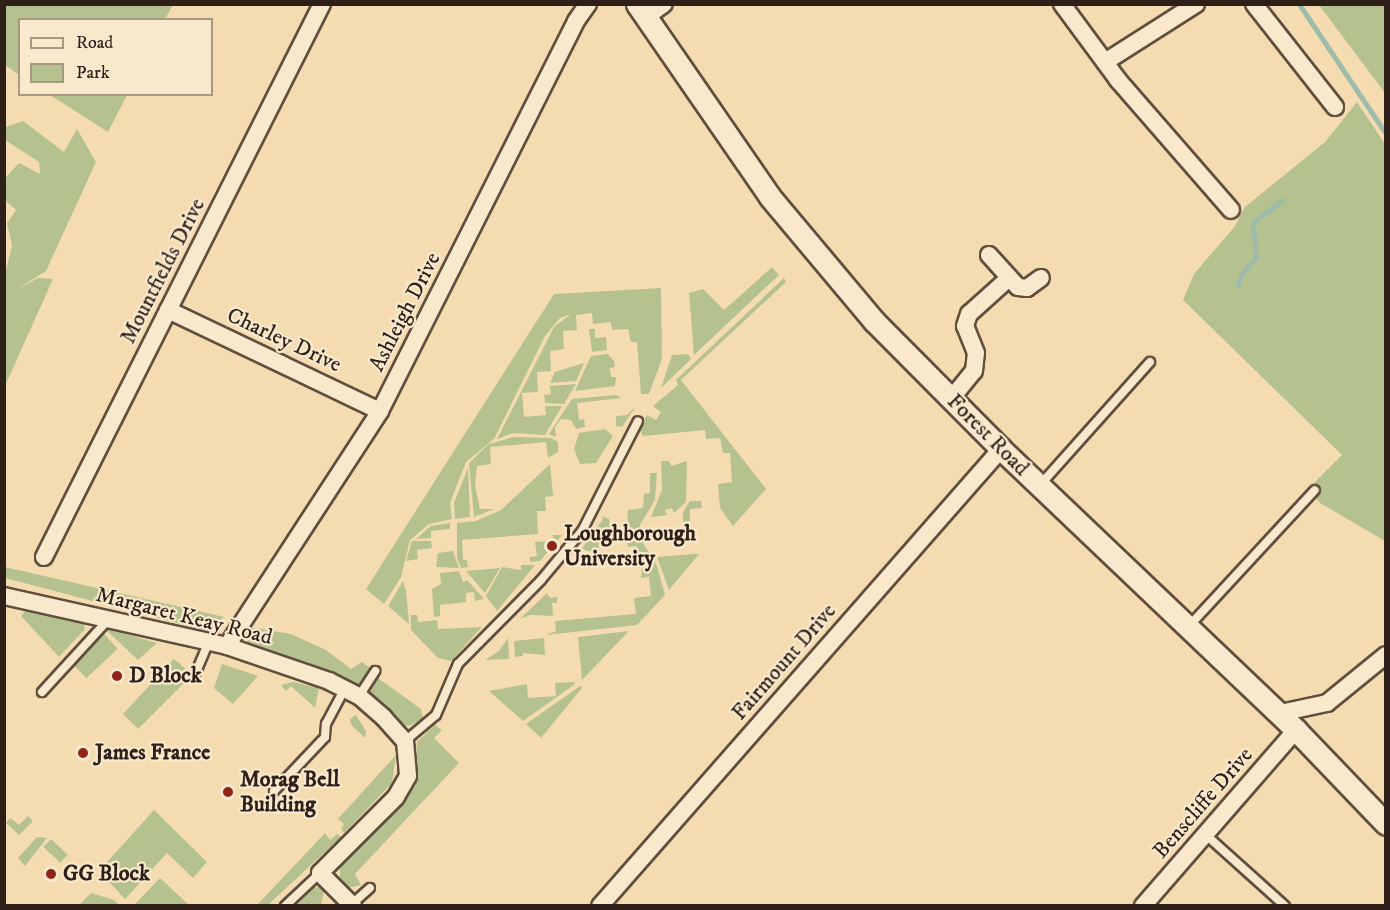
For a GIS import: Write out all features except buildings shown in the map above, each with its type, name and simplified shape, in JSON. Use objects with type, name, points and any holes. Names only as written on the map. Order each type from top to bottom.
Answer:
[{"type":"street","name":"Mountfields Drive","points":[[44,557],[322,4]]},
{"type":"street","name":"Ashleigh Drive","points":[[228,646],[380,411],[576,21],[588,4]]},
{"type":"street","points":[[642,11],[664,4]]},
{"type":"street","points":[[1062,4],[1213,201],[1231,210]]},
{"type":"street","points":[[1105,62],[1196,4]]},
{"type":"street","points":[[1254,4],[1316,98],[1335,107]]},
{"type":"street","name":"Forest Road","points":[[642,11],[770,197],[874,321],[903,346],[1001,449],[1280,714],[1386,824]]},
{"type":"street","points":[[990,255],[1009,278],[1023,289],[1041,278]]},
{"type":"street","points":[[951,399],[974,371],[976,353],[965,326],[969,314],[1009,278]]},
{"type":"street","name":"Charley Drive","points":[[168,310],[380,411]]},
{"type":"street","name":"Fairmount Drive","points":[[600,906],[1001,449]]},
{"type":"street","name":"Margaret Keay Road","points":[[4,596],[208,644],[228,646],[352,692],[405,741]]},
{"type":"street","points":[[1280,714],[1327,703],[1386,655]]},
{"type":"street","name":"Benscliffe Drive","points":[[1143,906],[1296,730]]},
{"type":"street","points":[[353,905],[320,873],[396,797],[408,776],[405,741]]},
{"type":"lane","points":[[1040,486],[1150,362]]},
{"type":"lane","points":[[405,741],[436,715],[458,664],[541,580],[582,531],[638,421]]},
{"type":"lane","points":[[1189,626],[1314,490]]},
{"type":"lane","points":[[42,692],[108,620]]},
{"type":"lane","points":[[196,672],[208,644]]},
{"type":"lane","points":[[274,791],[325,737],[326,724],[352,692],[375,671]]},
{"type":"lane","points":[[1206,835],[1285,906]]},
{"type":"lane","points":[[285,906],[320,873]]},
{"type":"lane","points":[[353,905],[370,888]]},
{"type":"green space","points":[[5,4],[173,5],[166,18],[18,18],[18,74],[5,65]]},
{"type":"green space","points":[[1319,5],[1385,5],[1385,93]]},
{"type":"green space","points":[[52,96],[126,96],[108,132]]},
{"type":"green space","points":[[1357,102],[1385,144],[1385,541],[1320,503],[1308,489],[1342,455],[1183,300],[1194,274],[1235,226],[1245,207],[1325,142]]},
{"type":"green space","points":[[23,121],[64,152],[77,129],[96,162],[46,271],[16,290],[38,278],[53,279],[5,386],[5,274],[12,246],[7,223],[16,210],[5,200],[5,178],[19,163],[40,174],[39,162],[5,140],[5,127]]},
{"type":"green space","points":[[772,267],[779,275],[694,355],[689,293],[703,289],[724,310]]},
{"type":"green space","points":[[784,278],[786,282],[681,380],[766,489],[733,526],[720,508],[718,484],[732,482],[730,453],[723,453],[720,438],[706,439],[705,430],[643,436],[639,429],[647,415],[656,420],[661,412],[653,406],[678,385],[676,380]]},
{"type":"green space","points":[[661,288],[662,359],[649,394],[641,394],[637,342],[631,342],[628,329],[612,330],[611,322],[593,324],[592,313],[576,315],[577,330],[563,331],[564,349],[550,351],[551,371],[537,372],[538,392],[522,393],[524,417],[546,415],[545,406],[562,406],[545,435],[513,433],[497,439],[554,327],[571,314],[560,318],[545,336],[494,439],[466,462],[450,503],[452,519],[429,524],[410,540],[401,577],[384,604],[366,589],[554,294]]},
{"type":"green space","points":[[589,329],[595,329],[595,338],[606,337],[607,350],[592,352]]},
{"type":"green space","points":[[608,354],[614,361],[615,367],[610,368],[611,377],[616,377],[615,386],[575,391],[591,356]]},
{"type":"green space","points":[[688,354],[691,359],[661,388],[672,355]]},
{"type":"green space","points":[[584,363],[576,381],[550,383],[555,372]]},
{"type":"green space","points":[[576,384],[564,404],[545,403],[544,395],[551,394],[550,386]]},
{"type":"green space","points":[[616,395],[621,398],[577,403],[579,420],[584,419],[585,427],[576,429],[571,420],[561,419],[555,427],[556,437],[549,434],[572,399]]},
{"type":"green space","points":[[636,406],[622,427],[616,426],[616,416],[627,415]]},
{"type":"green space","points":[[605,429],[613,436],[596,463],[580,464],[574,449],[579,433]]},
{"type":"green space","points":[[513,437],[551,438],[558,442],[558,452],[548,458],[546,442],[490,447],[491,464],[477,466],[475,485],[480,509],[494,509],[474,517],[469,463],[489,444]]},
{"type":"green space","points":[[661,461],[669,461],[671,466],[687,461],[686,502],[674,513],[672,508],[665,510],[667,515],[651,517],[662,490]]},
{"type":"green space","points":[[550,464],[553,496],[545,497],[546,511],[537,511],[538,534],[462,540],[463,560],[467,560],[468,567],[461,568],[457,558],[457,523],[476,521],[501,510]]},
{"type":"green space","points":[[468,468],[470,517],[455,519],[454,503]]},
{"type":"green space","points":[[650,473],[657,473],[655,500],[640,525],[640,538],[657,566],[665,595],[637,625],[546,635],[556,631],[555,621],[636,614],[634,598],[651,596],[649,577],[641,578],[643,562],[636,562],[637,546],[628,547],[627,526],[628,510],[643,508],[644,494],[650,493]]},
{"type":"green space","points":[[690,501],[701,501],[702,508],[690,509],[690,521],[683,522],[683,512]]},
{"type":"green space","points":[[601,516],[609,519],[610,529],[598,537],[594,532],[603,519]]},
{"type":"green space","points":[[450,523],[450,529],[431,531],[431,538],[416,539],[431,526]]},
{"type":"green space","points":[[592,533],[599,542],[598,554],[582,549]]},
{"type":"green space","points":[[553,535],[562,535],[540,561],[530,562],[530,557],[537,556],[535,542],[553,541]]},
{"type":"green space","points":[[412,541],[431,541],[432,548],[417,550],[418,559],[406,561]]},
{"type":"green space","points":[[453,551],[459,568],[436,567],[438,553]]},
{"type":"green space","points":[[699,554],[669,590],[657,557]]},
{"type":"green space","points":[[521,565],[535,565],[497,611],[486,596],[502,567],[521,570]]},
{"type":"green space","points":[[4,567],[224,617],[207,631],[5,578]]},
{"type":"green space","points":[[500,568],[485,593],[466,571]]},
{"type":"green space","points":[[459,571],[463,582],[467,580],[484,599],[475,601],[474,592],[466,593],[466,602],[440,605],[440,616],[434,617],[432,589],[441,584],[440,573]]},
{"type":"green space","points":[[403,581],[406,591],[409,624],[388,606]]},
{"type":"green space","points":[[547,593],[550,598],[557,597],[557,603],[552,603],[553,616],[530,615],[520,619]]},
{"type":"green space","points":[[30,605],[83,620],[85,629],[59,657],[21,616]]},
{"type":"green space","points":[[411,615],[417,615],[418,622],[437,620],[438,629],[482,627],[451,661],[438,658],[411,630]]},
{"type":"green space","points":[[249,627],[291,634],[326,650],[351,669],[362,662],[372,669],[358,686],[352,686],[252,649],[246,643]]},
{"type":"green space","points":[[108,629],[157,643],[138,660],[107,631]]},
{"type":"green space","points":[[629,631],[582,680],[578,637]]},
{"type":"green space","points":[[102,632],[118,649],[86,678],[71,661]]},
{"type":"green space","points":[[508,638],[509,659],[485,660],[499,651]]},
{"type":"green space","points":[[544,638],[545,655],[523,653],[523,656],[515,657],[514,641]]},
{"type":"green space","points":[[174,659],[188,671],[185,682],[138,729],[123,714]]},
{"type":"green space","points":[[222,664],[258,676],[233,704],[214,688]]},
{"type":"green space","points":[[378,678],[421,709],[423,719],[409,726],[398,723],[369,691]]},
{"type":"green space","points":[[293,682],[319,688],[315,708],[291,686],[286,691],[281,685]]},
{"type":"green space","points":[[574,682],[575,684],[523,721],[489,691],[527,684],[528,698],[556,696],[555,683]]},
{"type":"green space","points":[[580,686],[582,688],[541,738],[526,724]]},
{"type":"green space","points":[[356,715],[366,731],[365,738],[351,725],[350,719]]},
{"type":"green space","points":[[435,725],[442,730],[434,738],[459,763],[355,874],[361,885],[347,888],[340,882],[340,863],[414,781],[417,742]]},
{"type":"green space","points":[[396,755],[392,783],[344,833],[341,829],[344,824],[338,819]]},
{"type":"green space","points":[[154,810],[207,862],[193,878],[167,853],[125,899],[99,871]]},
{"type":"green space","points":[[28,816],[33,821],[19,835],[6,823],[10,818],[19,825]]},
{"type":"green space","points":[[325,833],[330,840],[337,834],[341,837],[268,905],[257,905]]},
{"type":"green space","points":[[37,837],[47,838],[25,866],[18,858]]},
{"type":"green space","points":[[51,839],[68,855],[60,863],[43,847]]},
{"type":"green space","points":[[160,878],[189,905],[134,905]]},
{"type":"green space","points":[[325,886],[321,905],[296,906],[313,888]]},
{"type":"green space","points":[[91,893],[114,900],[119,905],[79,905]]},
{"type":"waterway","points":[[1299,4],[1386,134]]},
{"type":"waterway","points":[[1238,286],[1241,275],[1256,257],[1253,222],[1282,200]]},
{"type":"place","name":"Loughborough University","points":[[552,546]]},
{"type":"place","name":"D Block","points":[[117,676]]},
{"type":"place","name":"James France","points":[[83,753]]},
{"type":"place","name":"Morag Bell Building","points":[[228,792]]},
{"type":"place","name":"GG Block","points":[[51,874]]}]
